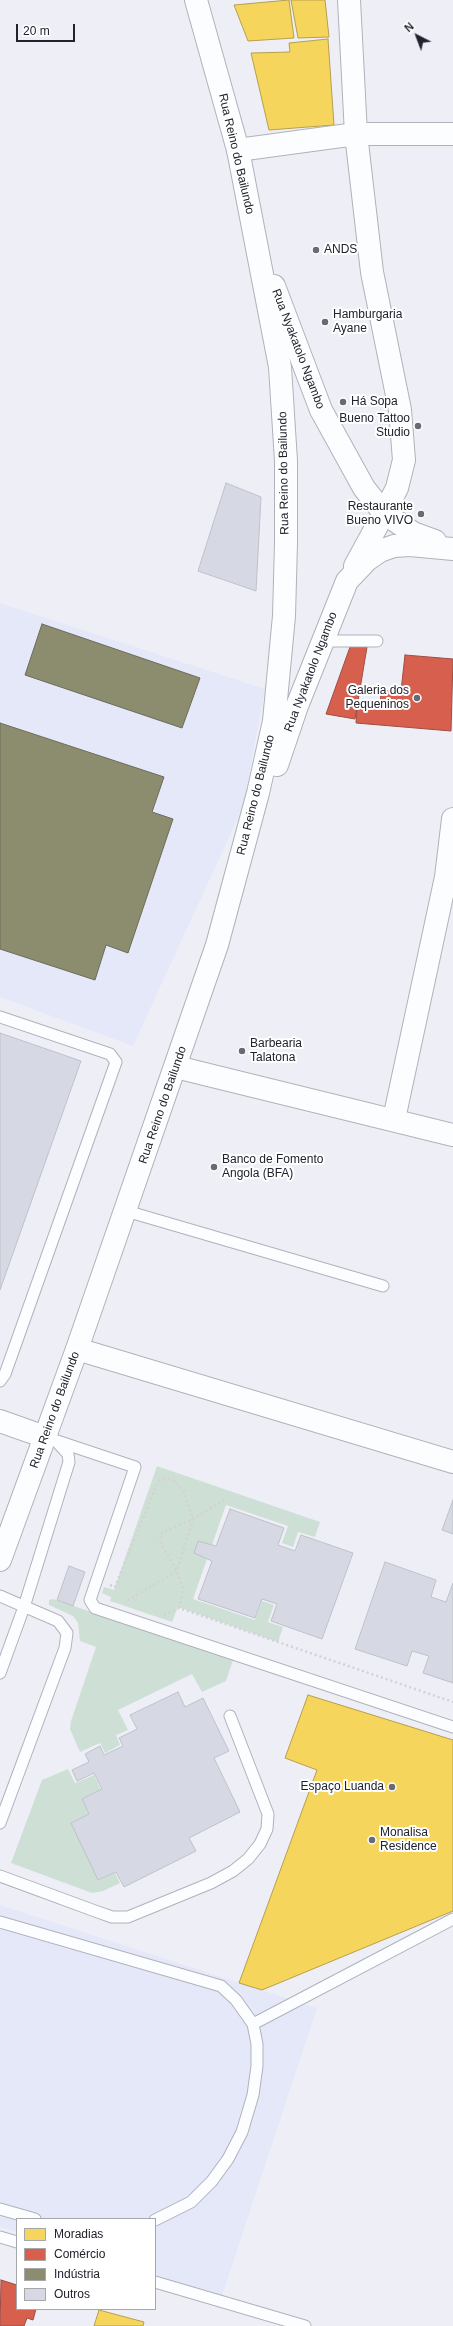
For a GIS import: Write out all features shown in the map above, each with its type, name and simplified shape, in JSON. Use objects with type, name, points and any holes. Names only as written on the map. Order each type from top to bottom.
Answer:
[{"type":"main road","name":"Rua Reino do Bailundo","points":[[0,1560],[51,1433],[77,1349],[176,1067],[217,945],[258,793],[274,721],[284,616],[286,461],[280,367],[238,150],[196,0]]},
{"type":"main road","points":[[347,581],[397,488],[404,460],[400,410],[372,272],[356,134],[349,0]]},
{"type":"main road","points":[[238,150],[356,134],[453,134]]},
{"type":"main road","name":"Rua Nyakatolo Ngambo","points":[[255,237],[321,410],[364,488],[384,512],[413,533],[453,548]]},
{"type":"main road","name":"Rua Nyakatolo Ngambo","points":[[217,945],[297,706],[347,581],[367,560],[380,551],[394,546],[410,545],[453,548]]},
{"type":"main road","points":[[394,1119],[446,877],[453,819]]},
{"type":"main road","points":[[176,1067],[394,1119],[453,1135]]},
{"type":"main road","points":[[77,1349],[453,1462]]},
{"type":"main road","points":[[0,1421],[51,1433]]},
{"type":"lane","points":[[323,641],[377,641]]},
{"type":"lane","points":[[0,1017],[110,1054],[116,1062],[5,1374],[0,1381]]},
{"type":"lane","points":[[126,1211],[383,1286]]},
{"type":"lane","points":[[0,1673],[24,1607],[70,1462],[68,1454],[51,1433]]},
{"type":"lane","points":[[51,1433],[135,1467],[90,1600],[95,1608],[453,1727]]},
{"type":"lane","points":[[0,1596],[58,1621],[67,1633],[67,1641],[0,1823]]},
{"type":"lane","points":[[0,1876],[112,1917],[128,1917],[211,1883],[233,1871],[248,1859],[260,1844],[267,1829],[268,1814],[230,1716]]},
{"type":"lane","points":[[253,2024],[453,1919]]},
{"type":"lane","points":[[0,1922],[221,1986],[236,2000],[253,2024],[257,2044],[254,2095],[242,2132],[228,2159],[212,2181],[191,2202],[156,2220]]},
{"type":"lane","points":[[0,2209],[32,2218]]},
{"type":"lane","points":[[0,2237],[16,2242]]},
{"type":"lane","points":[[156,2282],[305,2326]]},
{"type":"path","points":[[105,1584],[115,1587],[157,1484],[161,1479],[167,1478],[174,1481],[183,1490],[193,1519],[177,1572],[126,1601]]},
{"type":"path","points":[[179,1608],[183,1589],[177,1572],[162,1545],[160,1536],[173,1526],[193,1519],[224,1500]]},
{"type":"path","points":[[119,1600],[133,1604]]},
{"type":"path","points":[[162,1615],[179,1608],[453,1702]]},
{"type":"shaded area","points":[[0,603],[265,689],[243,807],[133,1046],[0,997]]},
{"type":"shaded area","points":[[0,1905],[317,2008],[221,2299],[156,2277],[156,2218],[16,2218],[16,2232],[0,2227]]},
{"type":"green space","points":[[157,1466],[320,1522],[315,1537],[298,1532],[293,1547],[282,1543],[288,1526],[226,1505],[193,1599],[255,1620],[262,1601],[274,1605],[268,1622],[283,1627],[278,1642],[178,1607],[172,1622],[110,1601],[111,1597],[102,1593],[104,1587],[114,1590]]},
{"type":"green space","points":[[53,1599],[233,1660],[226,1681],[202,1692],[192,1674],[118,1710],[128,1730],[116,1735],[120,1745],[105,1753],[100,1743],[80,1752],[70,1729],[71,1721],[96,1647],[80,1641],[78,1623],[73,1616],[49,1605],[49,1600]]},
{"type":"green space","points":[[68,1769],[75,1783],[94,1775],[101,1790],[82,1799],[89,1815],[72,1822],[99,1880],[115,1873],[120,1883],[103,1891],[92,1893],[11,1863],[42,1780]]},
{"type":"building: Moradias","points":[[289,0],[294,38],[248,41],[234,5]]},
{"type":"building: Moradias","points":[[291,0],[325,0],[329,37],[298,38]]},
{"type":"building: Moradias","points":[[328,39],[334,125],[269,130],[251,53],[290,52],[289,43]]},
{"type":"building: Moradias","name":"Monalisa Residence","points":[[308,1695],[453,1740],[453,1911],[262,1990],[239,1983],[317,1770],[285,1758]]},
{"type":"building: Moradias","points":[[99,2310],[144,2322],[143,2326],[94,2326]]},
{"type":"building: Comércio","points":[[350,647],[367,647],[355,719],[326,714]]},
{"type":"building: Comércio","name":"Galeria dos Pequeninos","points":[[405,655],[453,659],[451,731],[356,723],[357,708],[380,709],[381,690],[401,691]]},
{"type":"building: Comércio","points":[[1,2280],[16,2285],[16,2310],[36,2310],[33,2320],[27,2318],[24,2326],[0,2326]]},
{"type":"building: Indústria","points":[[42,624],[200,678],[182,728],[25,675]]},
{"type":"building: Indústria","points":[[0,723],[164,777],[152,812],[173,819],[128,953],[106,945],[95,980],[0,949]]},
{"type":"building: Outros","points":[[226,483],[261,497],[256,591],[198,571]]},
{"type":"building: Outros","points":[[0,1033],[81,1061],[0,1290]]},
{"type":"building: Outros","points":[[453,1500],[453,1534],[442,1530]]},
{"type":"building: Outros","points":[[230,1509],[284,1528],[278,1545],[295,1551],[301,1535],[353,1553],[322,1639],[271,1621],[277,1604],[262,1599],[255,1618],[198,1599],[212,1561],[194,1553],[198,1541],[216,1546]]},
{"type":"building: Outros","points":[[385,1562],[436,1580],[431,1597],[446,1602],[453,1583],[453,1683],[423,1673],[429,1656],[412,1651],[407,1666],[355,1649]]},
{"type":"building: Outros","points":[[69,1566],[85,1572],[73,1606],[57,1600]]},
{"type":"building: Outros","points":[[178,1692],[185,1707],[203,1698],[229,1751],[214,1758],[240,1812],[189,1838],[196,1851],[124,1887],[116,1872],[98,1880],[71,1823],[89,1814],[82,1799],[102,1789],[94,1773],[77,1781],[72,1770],[89,1762],[85,1754],[100,1746],[104,1755],[123,1746],[119,1738],[137,1729],[130,1715]]},
{"type":"place","name":"ANDS","points":[[316,250]]},
{"type":"place","name":"Hamburgaria Ayane","points":[[325,322]]},
{"type":"place","name":"Há Sopa","points":[[343,402]]},
{"type":"place","name":"Bueno Tattoo Studio","points":[[418,426]]},
{"type":"place","name":"Restaurante Bueno VIVO","points":[[421,514]]},
{"type":"place","name":"Galeria dos Pequeninos","points":[[417,698]]},
{"type":"place","name":"Barbearia Talatona","points":[[242,1051]]},
{"type":"place","name":"Banco de Fomento Angola (BFA)","points":[[214,1167]]},
{"type":"place","name":"Espaço Luanda","points":[[392,1787]]},
{"type":"place","name":"Monalisa Residence","points":[[372,1840]]}]
